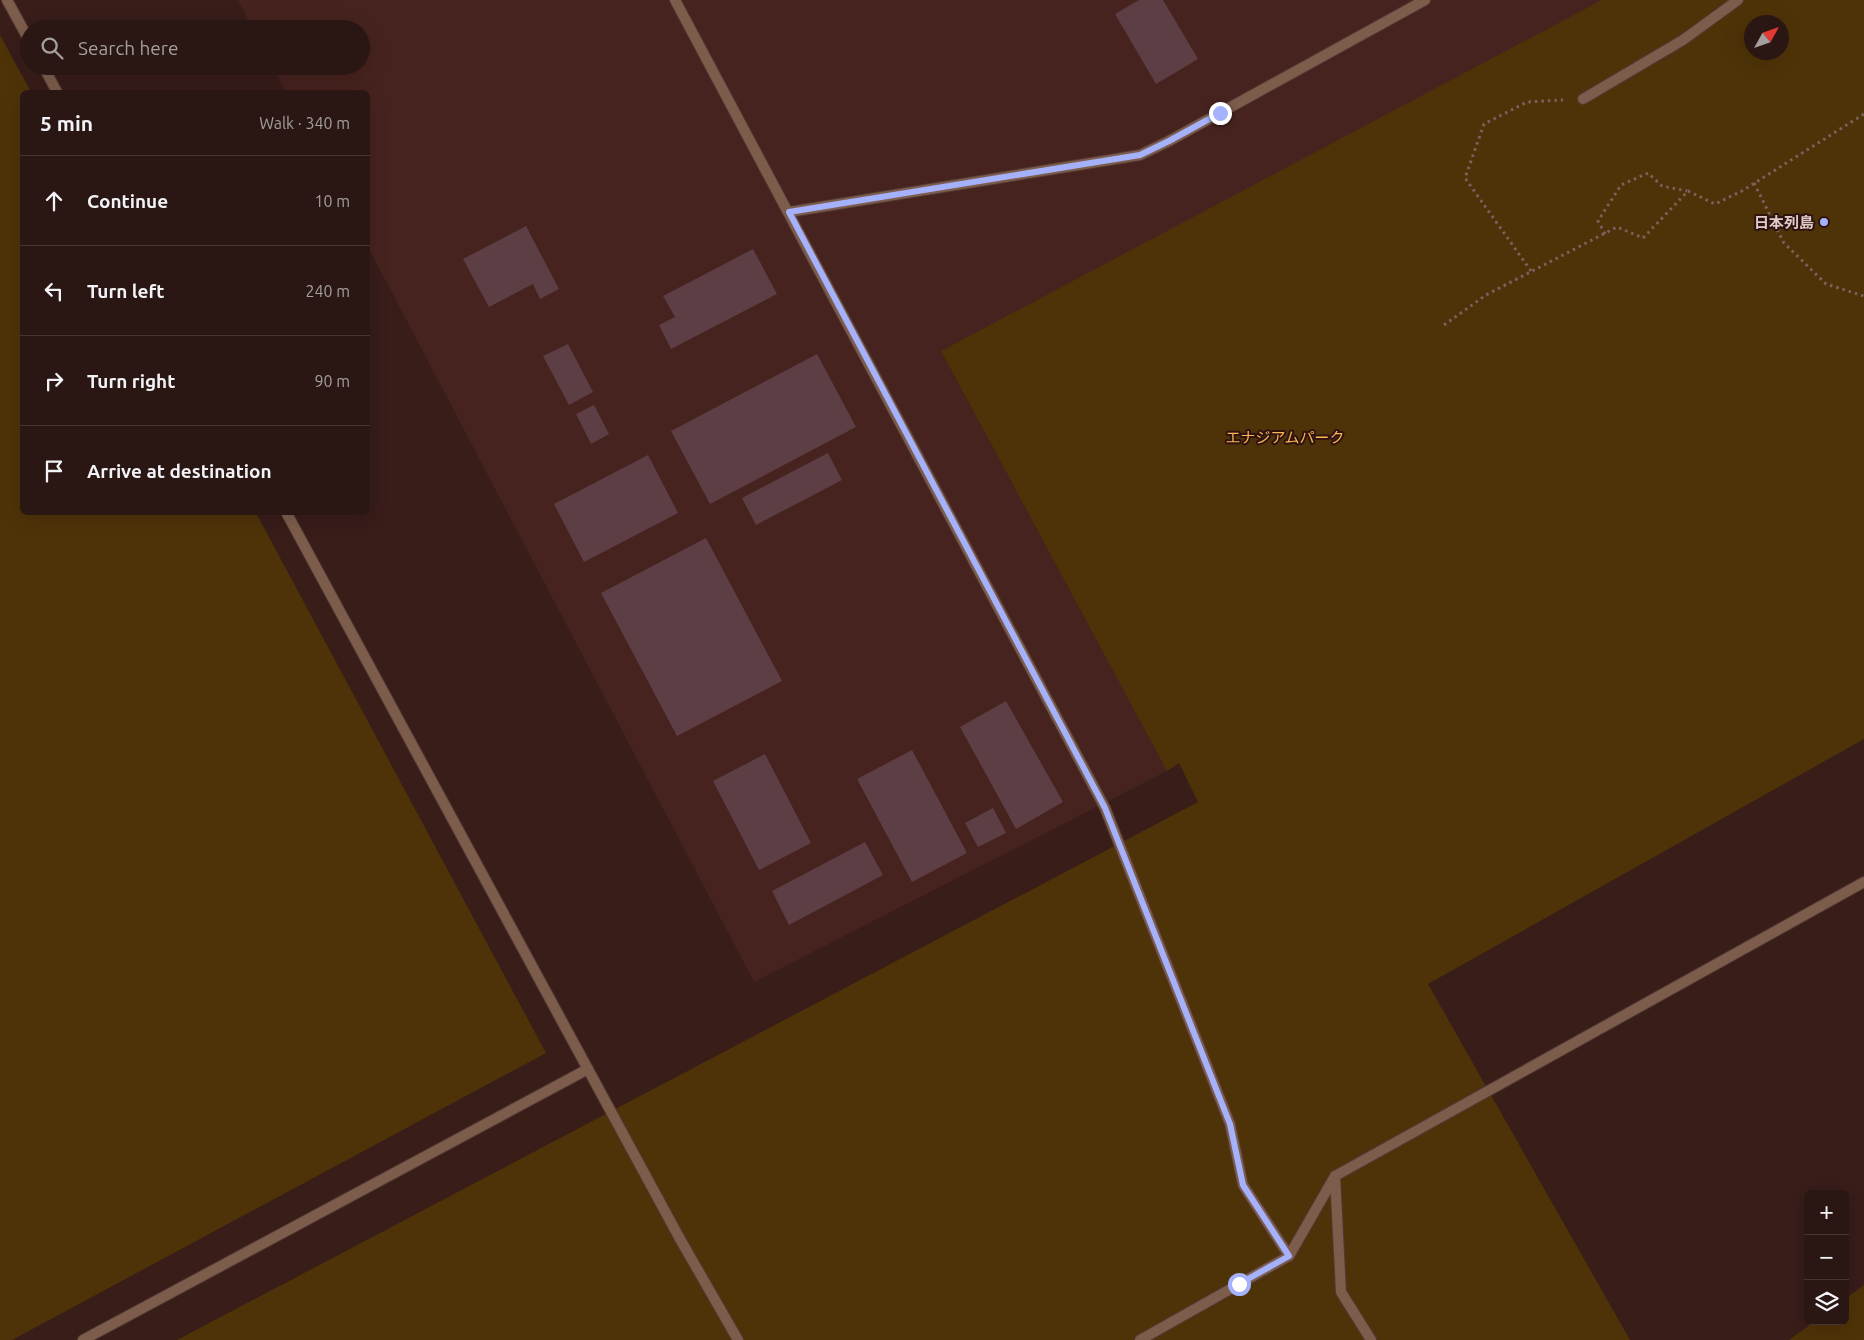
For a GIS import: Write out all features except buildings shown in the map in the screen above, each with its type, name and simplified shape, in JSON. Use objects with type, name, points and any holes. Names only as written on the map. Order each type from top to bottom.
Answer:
[{"type":"street","points":[[7,0],[20,24]]},
{"type":"street","points":[[675,0],[1105,808],[1230,1124],[1243,1185],[1289,1256]]},
{"type":"street","points":[[789,212],[1140,155],[1169,141],[1425,0]]},
{"type":"street","points":[[1583,99],[1683,40],[1738,0]]},
{"type":"street","points":[[48,75],[56,90]]},
{"type":"street","points":[[288,515],[680,1239],[738,1340]]},
{"type":"street","points":[[1140,1340],[1289,1256],[1335,1176],[1864,882]]},
{"type":"street","points":[[84,1340],[588,1068]]},
{"type":"street","points":[[1335,1176],[1341,1292],[1371,1340]]},
{"type":"path","points":[[1531,272],[1464,178],[1484,124],[1527,102],[1583,99]]},
{"type":"path","points":[[1605,234],[1598,221],[1621,185],[1648,173],[1662,186],[1688,191],[1715,204],[1754,183],[1864,114]]},
{"type":"path","points":[[1754,183],[1784,243],[1826,284],[1864,296]]},
{"type":"path","points":[[1444,325],[1486,295],[1617,227],[1643,238],[1688,191]]},
{"type":"shaded area","points":[[238,0],[1608,0],[941,351],[1169,774],[1167,771],[754,982],[370,251],[370,90],[285,90],[277,75],[370,75],[370,20],[248,20]]},
{"type":"green space","name":"エナジアムパーク","points":[[1602,0],[1864,0],[1864,739],[1428,984],[1630,1340],[177,1340],[1198,802],[1179,763],[1167,771],[941,351]]},
{"type":"green space","points":[[0,35],[20,75],[30,90],[20,90],[20,515],[257,515],[546,1053],[12,1340],[0,1340]]},
{"type":"green space","points":[[1864,1285],[1864,1340],[1789,1340],[1810,1325],[1849,1325],[1849,1296]]},
{"type":"place","name":"日本列島","points":[[1824,222]]},
{"type":"route","points":[[1220,113],[1140,155],[789,212],[1105,808],[1230,1124],[1243,1185],[1289,1256],[1239,1284]]}]
